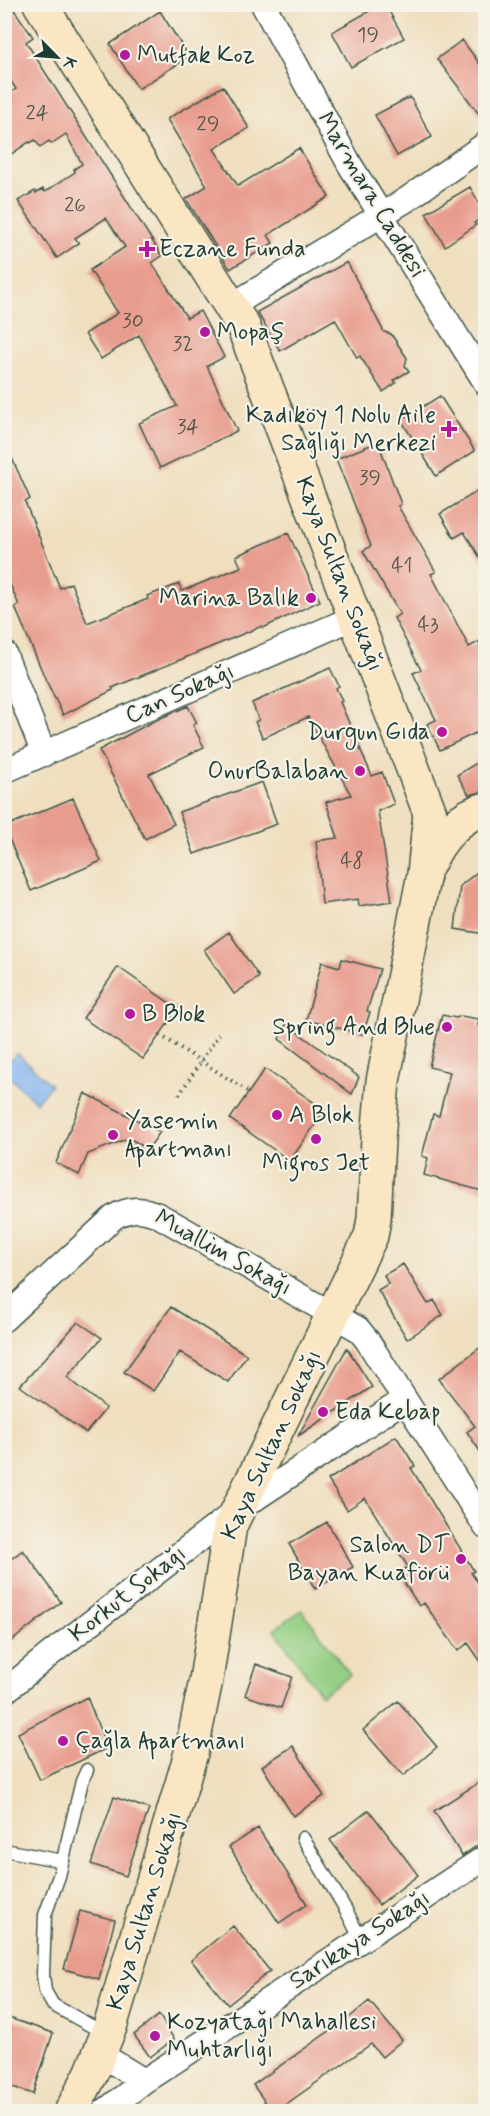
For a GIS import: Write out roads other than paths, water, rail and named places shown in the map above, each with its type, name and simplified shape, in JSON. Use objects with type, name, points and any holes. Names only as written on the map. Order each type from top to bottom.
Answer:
[{"type":"street","name":"Kaya Sultan Sokağı","points":[[40,4],[231,306],[252,346],[430,816],[423,879],[383,1081],[371,1236],[236,1510],[227,1539],[206,1680],[192,1753],[104,2044],[71,2112]]},
{"type":"street","name":"Marmara Caddesi","points":[[263,4],[343,153],[486,382]]},
{"type":"street","points":[[231,306],[381,216],[486,144]]},
{"type":"street","name":"Can Sokağı","points":[[4,771],[355,617]]},
{"type":"street","points":[[4,653],[44,754]]},
{"type":"street","points":[[428,807],[441,825],[451,829],[462,829],[486,823]]},
{"type":"street","points":[[451,829],[469,815],[486,808]]},
{"type":"street","name":"Kaya Sultan Sokağı","points":[[423,879],[432,856],[451,829]]},
{"type":"street","name":"Muallim Sokağı","points":[[4,1319],[108,1222],[126,1211],[140,1209],[158,1215],[334,1314]]},
{"type":"street","points":[[334,1314],[364,1335],[486,1527]]},
{"type":"street","name":"Korkut Sokağı","points":[[4,1692],[236,1510],[404,1400]]},
{"type":"street","name":"Sarıkaya Sokağı","points":[[104,2112],[144,2080],[486,1857]]},
{"type":"street","points":[[104,2044],[144,2080]]},
{"type":"lane","points":[[87,1770],[82,1781],[63,1861],[45,1915],[43,1975],[45,1991],[53,2005],[104,2044]]},
{"type":"lane","points":[[303,1838],[361,1940]]},
{"type":"lane","points":[[4,1850],[63,1861]]},
{"type":"water","points":[[17,1053],[51,1085],[36,1102],[5,1073],[5,1066]]},
{"type":"place","name":"Mutfak Koz","points":[[125,55]]},
{"type":"place","name":"Eczane Funda","points":[[147,249]]},
{"type":"place","name":"Mopaş","points":[[205,332]]},
{"type":"place","name":"Kadıköy 1 Nolu Aile Sağlığı Merkezi","points":[[449,429]]},
{"type":"place","name":"Marina Balık","points":[[311,598]]},
{"type":"place","name":"Durgun Gıda","points":[[442,732]]},
{"type":"place","name":"OnurBalaban","points":[[360,771]]},
{"type":"place","name":"B Blok","points":[[130,1014]]},
{"type":"place","name":"Spring And Blue","points":[[447,1027]]},
{"type":"place","name":"A Blok","points":[[277,1115]]},
{"type":"place","name":"Yasemin Apartmanı","points":[[113,1135]]},
{"type":"place","name":"Migros Jet","points":[[316,1139]]},
{"type":"place","name":"Eda Kebap","points":[[323,1412]]},
{"type":"place","name":"Salon DT Bayan Kuaförü","points":[[461,1559]]},
{"type":"place","name":"Çağla Apartmanı","points":[[63,1741]]},
{"type":"place","name":"Kozyatağı Mahallesi Muhtarlığı","points":[[155,2036]]}]
